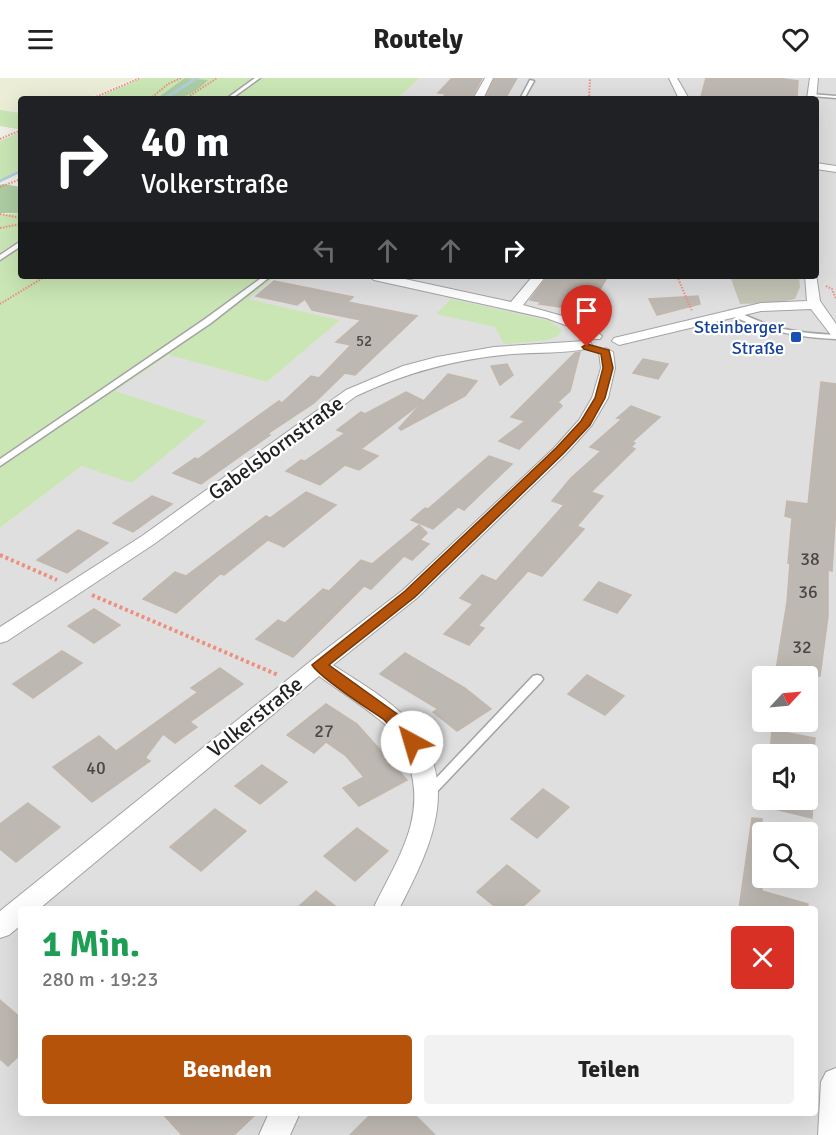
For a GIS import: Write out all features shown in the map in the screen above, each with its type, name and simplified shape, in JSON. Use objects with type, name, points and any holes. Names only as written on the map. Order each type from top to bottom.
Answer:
[{"type":"street","points":[[480,96],[489,78]]},
{"type":"street","points":[[674,78],[683,96]]},
{"type":"street","points":[[812,96],[814,78]]},
{"type":"street","points":[[819,166],[836,169]]},
{"type":"street","points":[[388,279],[515,306],[565,320],[601,343],[761,307],[814,305]]},
{"type":"street","points":[[515,306],[538,279]]},
{"type":"street","points":[[811,279],[810,292],[814,305],[836,332]]},
{"type":"street","name":"Gabelsbornstraße","points":[[0,636],[76,588],[207,498],[351,393],[376,380],[403,369],[463,354],[601,343]]},
{"type":"street","name":"Volkerstraße","points":[[25,906],[297,683],[410,594],[560,451],[586,422],[600,398],[608,368],[601,343]]},
{"type":"street","points":[[320,665],[395,720],[412,742],[421,765],[428,794],[422,831],[406,872],[388,906]]},
{"type":"street","name":"Volkerstraße","points":[[0,927],[18,912]]},
{"type":"street","points":[[833,1135],[836,1082]]},
{"type":"street","points":[[274,1135],[284,1116]]},
{"type":"lane","points":[[232,96],[258,78]]},
{"type":"lane","points":[[524,96],[532,81]]},
{"type":"lane","points":[[819,97],[836,97]]},
{"type":"lane","points":[[0,258],[18,245]]},
{"type":"lane","points":[[0,463],[208,321],[264,279]]},
{"type":"lane","points":[[732,314],[763,327],[793,334],[836,337]]},
{"type":"lane","points":[[428,794],[537,679]]},
{"type":"path","points":[[98,96],[140,78]]},
{"type":"path","points":[[154,96],[168,84],[181,78]]},
{"type":"path","points":[[190,96],[217,78]]},
{"type":"path","points":[[590,78],[590,96]]},
{"type":"path","points":[[0,139],[18,131]]},
{"type":"path","points":[[0,188],[18,180]]},
{"type":"path","points":[[0,214],[18,217]]},
{"type":"path","points":[[0,228],[18,225]]},
{"type":"path","points":[[0,304],[41,279]]},
{"type":"path","points":[[678,279],[697,322]]},
{"type":"path","points":[[0,555],[297,683]]},
{"type":"shaded area","points":[[0,78],[135,78],[92,96],[18,96],[18,113],[0,110]]},
{"type":"shaded area","points":[[420,78],[836,78],[836,1135],[0,1135],[0,528],[82,466],[207,422],[114,391],[170,355],[267,382],[339,320],[247,299],[272,279],[819,279],[819,96],[400,96]]},
{"type":"shaded area","points":[[731,279],[799,279],[800,287],[795,299],[773,303],[740,304]]},
{"type":"green space","points":[[142,78],[255,78],[228,96],[101,96]]},
{"type":"green space","points":[[185,78],[208,80],[190,94],[160,96]]},
{"type":"green space","points":[[262,78],[420,78],[400,96],[236,96]]},
{"type":"green space","points":[[0,110],[18,113],[18,129],[0,126]]},
{"type":"green space","points":[[18,132],[18,171],[0,180],[0,141]]},
{"type":"green space","points":[[0,185],[18,186],[18,213],[0,213]]},
{"type":"green space","points":[[18,213],[18,241],[0,253],[0,215]]},
{"type":"green space","points":[[18,249],[18,279],[272,279],[248,299],[340,320],[267,382],[169,355],[115,391],[207,421],[132,483],[82,466],[0,528],[0,261]]},
{"type":"green space","points":[[451,299],[550,321],[562,330],[559,335],[549,340],[504,344],[495,327],[436,314]]},
{"type":"building","points":[[452,78],[482,78],[473,96],[444,96],[446,94],[438,93]]},
{"type":"building","points":[[495,78],[517,78],[507,96],[486,96]]},
{"type":"building","points":[[706,78],[778,78],[798,81],[797,96],[701,96]]},
{"type":"building","points":[[546,279],[606,279],[587,311],[539,304],[541,302],[530,300]]},
{"type":"building","points":[[274,281],[353,297],[348,302],[417,316],[355,375],[345,373],[314,403],[267,434],[270,435],[201,484],[173,473],[195,458],[198,459],[279,401],[282,403],[311,376],[319,378],[351,345],[336,342],[361,320],[312,310],[305,299],[297,305],[256,296]]},
{"type":"building","points":[[698,296],[700,304],[657,315],[649,299]]},
{"type":"building","points":[[580,352],[570,391],[558,402],[562,406],[519,449],[499,441],[525,421],[511,417],[575,353]]},
{"type":"building","points":[[643,359],[668,364],[658,379],[633,373]]},
{"type":"building","points":[[507,364],[513,375],[500,385],[491,366]]},
{"type":"building","points":[[448,374],[477,381],[465,396],[401,430],[399,428]]},
{"type":"building","points":[[821,382],[836,384],[836,507],[832,571],[828,570],[828,616],[820,676],[818,676],[818,666],[777,666],[787,602],[790,563],[788,563],[792,518],[785,516],[787,501],[808,504]]},
{"type":"building","points":[[406,392],[424,401],[361,449],[378,456],[359,470],[345,465],[320,485],[286,471],[301,460],[305,461],[345,433],[337,430],[361,412],[365,414]]},
{"type":"building","points":[[631,406],[660,417],[632,442],[635,443],[631,447],[635,449],[591,492],[603,496],[577,526],[584,529],[542,576],[528,571],[478,626],[484,628],[469,645],[444,634],[473,604],[460,598],[482,575],[496,581],[564,505],[552,501],[571,478],[601,451],[590,447],[622,419],[617,418]]},
{"type":"building","points":[[489,456],[512,464],[464,510],[458,507],[433,529],[411,520],[425,508],[428,509]]},
{"type":"building","points":[[306,492],[336,505],[284,547],[268,540],[224,575],[220,574],[176,613],[143,599],[175,572],[186,576],[266,516],[270,518]]},
{"type":"building","points":[[152,496],[172,504],[133,532],[113,523]]},
{"type":"building","points":[[419,525],[427,533],[420,540],[429,544],[412,560],[404,556],[371,589],[364,586],[293,657],[256,639],[278,620],[285,623],[323,589],[329,591],[361,560],[372,564]]},
{"type":"building","points":[[78,530],[108,543],[67,573],[37,560]]},
{"type":"building","points":[[599,582],[631,595],[617,613],[584,600]]},
{"type":"building","points":[[94,609],[120,625],[94,643],[68,626]]},
{"type":"building","points":[[62,651],[82,663],[33,698],[13,684]]},
{"type":"building","points":[[405,653],[465,688],[491,709],[457,731],[433,712],[438,709],[380,674]]},
{"type":"building","points":[[220,668],[243,684],[190,722],[197,727],[175,743],[163,734],[145,758],[150,761],[92,802],[53,767],[99,736],[116,751],[198,692],[191,688]]},
{"type":"building","points":[[587,675],[624,696],[605,715],[568,694]]},
{"type":"building","points":[[326,704],[357,724],[407,780],[359,806],[343,788],[364,777],[346,756],[326,742],[314,753],[287,735]]},
{"type":"building","points":[[772,732],[815,738],[815,744],[771,744]]},
{"type":"building","points":[[262,765],[287,782],[260,804],[235,786]]},
{"type":"building","points":[[543,789],[569,807],[537,838],[511,819]]},
{"type":"building","points":[[28,803],[60,827],[16,862],[0,849],[0,824]]},
{"type":"building","points":[[215,809],[246,831],[201,871],[170,847]]},
{"type":"building","points":[[779,810],[812,810],[812,818]]},
{"type":"building","points":[[752,818],[762,819],[762,822],[752,822],[752,888],[762,888],[762,891],[808,904],[808,906],[739,906]]},
{"type":"building","points":[[357,828],[388,851],[355,881],[324,856]]},
{"type":"building","points":[[507,865],[540,891],[523,906],[494,906],[477,892]]},
{"type":"building","points":[[316,891],[335,906],[299,906]]},
{"type":"building","points":[[0,1000],[18,1015],[18,1057],[8,1066],[0,1059]]},
{"type":"building","points":[[165,1116],[254,1116],[234,1135],[182,1135]]},
{"type":"building","points":[[369,1116],[416,1116],[435,1135],[350,1135]]},
{"type":"waterway","points":[[169,96],[197,78]]},
{"type":"waterway","points":[[0,181],[18,172]]},
{"type":"place","name":"Steinberger Straße","points":[[796,337]]},
{"type":"route","points":[[412,742],[395,720],[320,665],[410,594],[560,451],[586,422],[600,398],[608,368],[606,352],[595,351],[587,347]]}]
